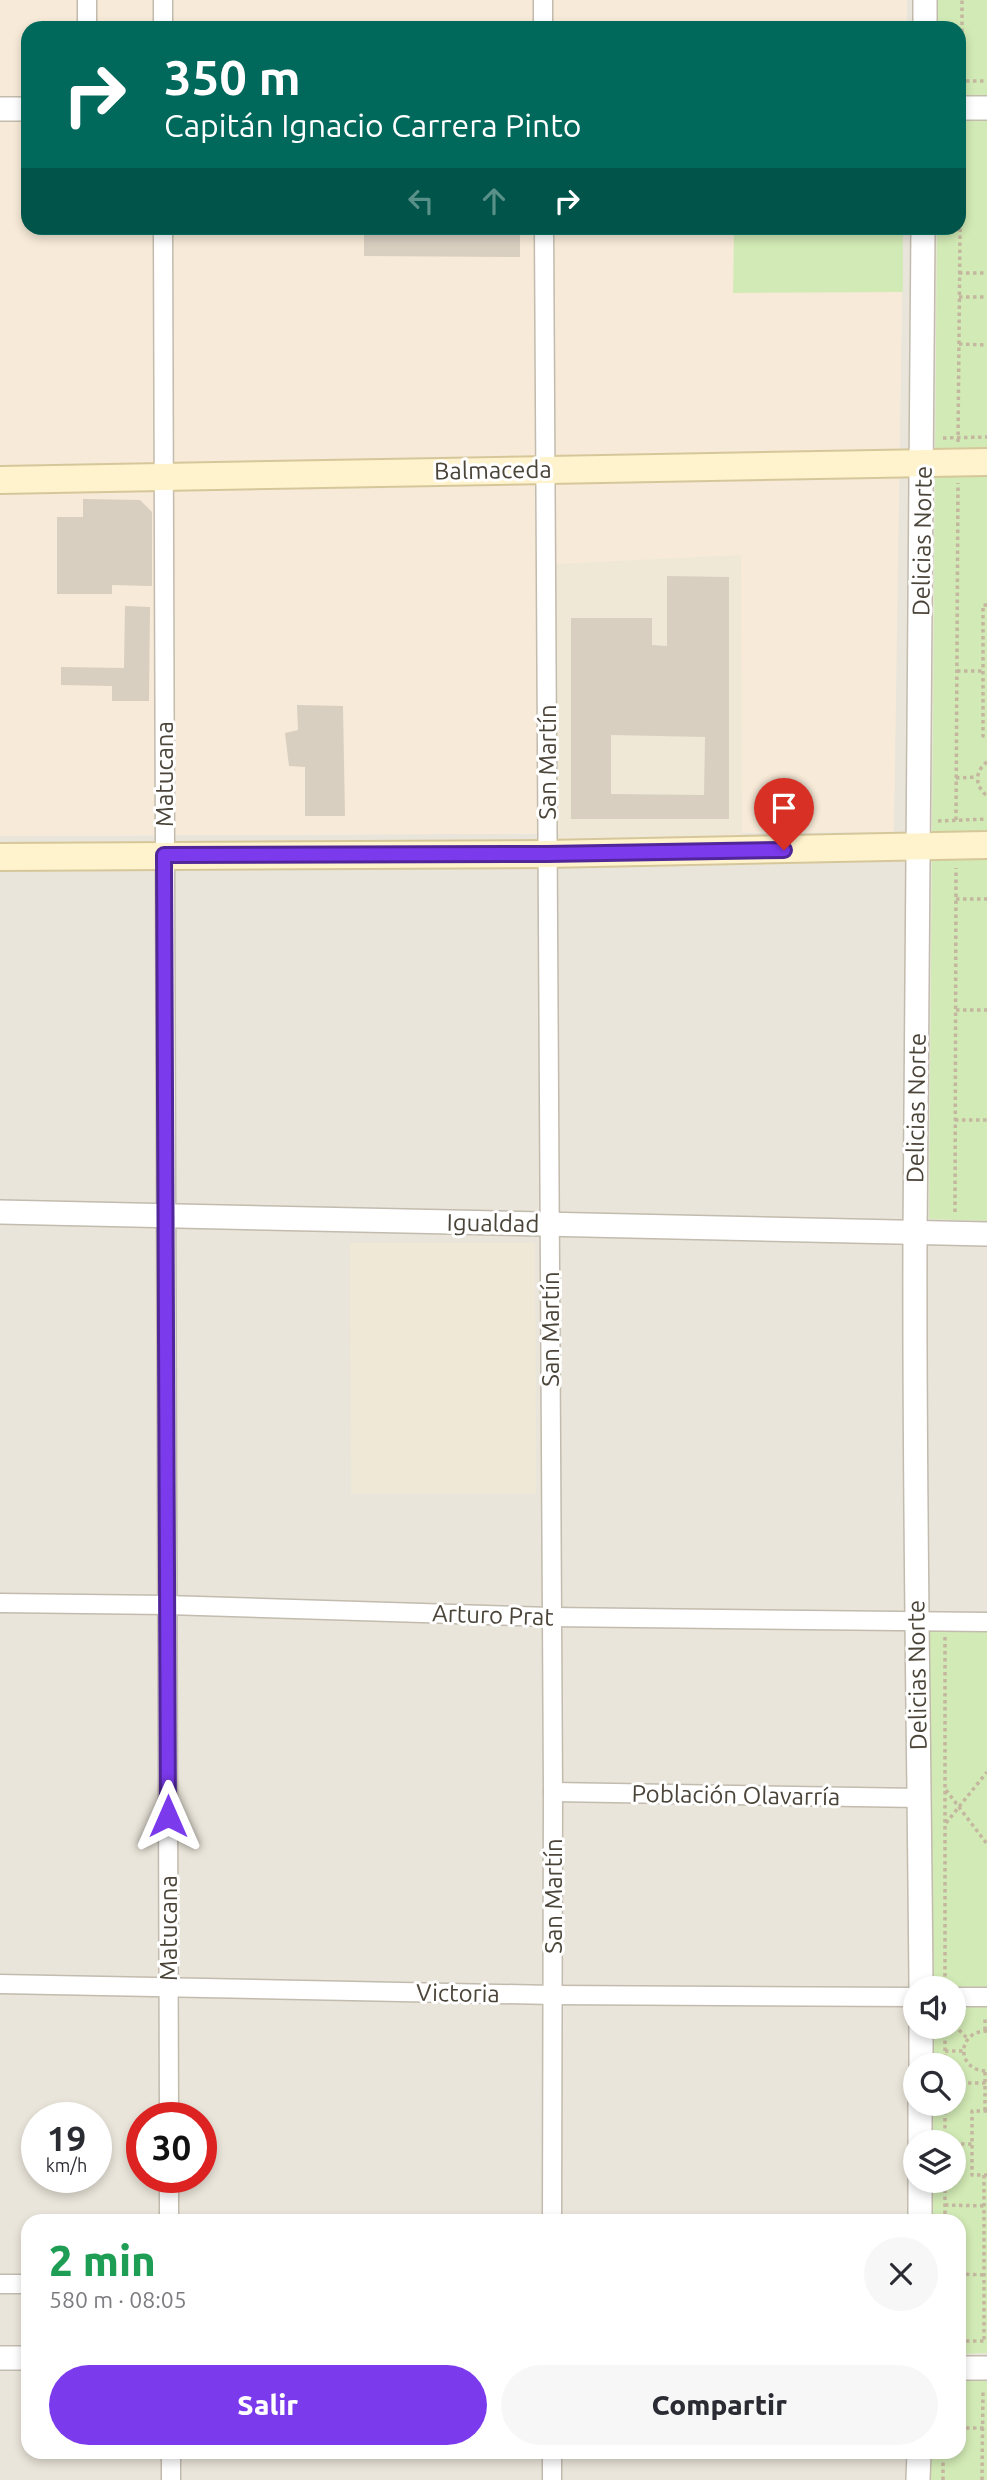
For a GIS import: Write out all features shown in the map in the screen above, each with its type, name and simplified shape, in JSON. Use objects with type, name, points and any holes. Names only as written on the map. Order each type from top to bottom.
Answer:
[{"type":"main road","name":"Balmaceda","points":[[0,480],[545,469],[923,451],[960,466],[987,462]]},
{"type":"main road","points":[[0,857],[547,854],[918,834],[987,845]]},
{"type":"street","points":[[87,0],[87,21]]},
{"type":"street","points":[[163,0],[163,21]]},
{"type":"street","points":[[543,0],[543,21]]},
{"type":"street","points":[[925,0],[925,21]]},
{"type":"street","points":[[966,116],[987,108]]},
{"type":"street","points":[[0,109],[21,109]]},
{"type":"street","name":"Matucana","points":[[163,235],[169,2102]]},
{"type":"street","name":"San Martín","points":[[544,235],[553,1792],[552,2214]]},
{"type":"street","name":"Delicias Norte","points":[[921,1976],[915,1233],[923,235]]},
{"type":"street","name":"Igualdad","points":[[0,1212],[987,1234]]},
{"type":"street","name":"Arturo Prat","points":[[0,1602],[551,1617],[987,1622]]},
{"type":"street","name":"Población Olavarría","points":[[553,1792],[919,1798]]},
{"type":"street","name":"Victoria","points":[[0,1984],[553,1995],[903,1997]]},
{"type":"street","points":[[966,1997],[987,1997]]},
{"type":"street","points":[[169,2193],[169,2214]]},
{"type":"street","points":[[920,2193],[920,2214]]},
{"type":"street","points":[[0,2284],[21,2284]]},
{"type":"street","points":[[0,2358],[21,2358]]},
{"type":"street","points":[[966,2371],[985,2378]]},
{"type":"street","points":[[171,2459],[172,2480]]},
{"type":"street","points":[[552,2459],[552,2480]]},
{"type":"street","points":[[918,2480],[919,2459]]},
{"type":"path","points":[[961,21],[962,0]]},
{"type":"path","points":[[966,81],[987,82]]},
{"type":"path","points":[[956,820],[960,235]]},
{"type":"path","points":[[960,273],[987,273]]},
{"type":"path","points":[[959,297],[987,297]]},
{"type":"path","points":[[959,344],[987,345]]},
{"type":"path","points":[[960,466],[987,437]]},
{"type":"path","points":[[923,451],[960,466]]},
{"type":"path","points":[[987,605],[983,605],[983,736],[987,736]]},
{"type":"path","points":[[957,671],[983,671]]},
{"type":"path","points":[[987,762],[977,777],[980,790],[987,796]]},
{"type":"path","points":[[956,778],[977,777]]},
{"type":"path","points":[[918,834],[956,820],[987,819]]},
{"type":"path","points":[[955,1212],[956,862]]},
{"type":"path","points":[[956,899],[987,899]]},
{"type":"path","points":[[956,1010],[987,1010]]},
{"type":"path","points":[[955,1120],[987,1120]]},
{"type":"path","points":[[945,1636],[945,1976]]},
{"type":"path","points":[[945,1824],[987,1772]]},
{"type":"path","points":[[945,1788],[987,1844]]},
{"type":"path","points":[[966,2341],[985,2341],[985,2175],[972,2175],[972,2111],[986,2111],[986,2072],[978,2071],[967,2063],[963,2051],[972,2034],[986,2030],[985,2017]]},
{"type":"path","points":[[945,2039],[945,2051],[963,2051]]},
{"type":"path","points":[[966,2083],[986,2083]]},
{"type":"path","points":[[966,2144],[972,2144]]},
{"type":"path","points":[[945,2193],[945,2214]]},
{"type":"path","points":[[945,2205],[985,2206]]},
{"type":"path","points":[[966,2274],[985,2275]]},
{"type":"path","points":[[982,2480],[985,2378]]},
{"type":"path","points":[[966,2428],[985,2428]]},
{"type":"path","points":[[943,2459],[943,2480]]},
{"type":"shaded area","points":[[0,0],[907,0],[906,21],[21,21],[21,235],[903,235],[894,832],[0,836]]},
{"type":"shaded area","points":[[907,0],[987,0],[987,2480],[0,2480],[0,836],[893,832],[903,235],[966,235],[966,21],[906,21]]},
{"type":"shaded area","points":[[741,555],[742,836],[559,839],[554,564]]},
{"type":"shaded area","points":[[350,1243],[535,1243],[536,1494],[351,1494]]},
{"type":"green space","points":[[938,0],[987,0],[987,1221],[929,1219],[937,235],[966,235],[966,21],[938,21]]},
{"type":"green space","points":[[734,235],[903,235],[903,292],[733,293]]},
{"type":"green space","points":[[930,1629],[987,1631],[987,2353],[966,2354],[966,2214],[931,2214],[931,2193],[966,2193],[966,2130],[931,2130],[931,2116],[966,2116],[966,2053],[931,2053],[931,2039],[966,2039],[966,1976],[931,1976]]},
{"type":"green space","points":[[987,2378],[987,2480],[931,2480],[931,2459],[966,2459],[966,2379]]},
{"type":"building","points":[[364,235],[520,235],[520,257],[364,256]]},
{"type":"building","points":[[83,499],[140,500],[152,512],[152,586],[112,585],[112,594],[57,594],[57,517],[83,517]]},
{"type":"building","points":[[667,576],[729,577],[729,819],[571,819],[571,618],[652,618],[652,645],[667,646]],"holes":[[[611,735],[705,737],[704,795],[611,794]]]},
{"type":"building","points":[[125,606],[150,607],[149,701],[112,701],[112,686],[61,685],[61,667],[124,668]]},
{"type":"building","points":[[297,705],[343,706],[345,816],[305,816],[305,767],[289,766],[285,733],[298,730]]},
{"type":"route","points":[[168,1816],[164,855],[784,850]]}]
